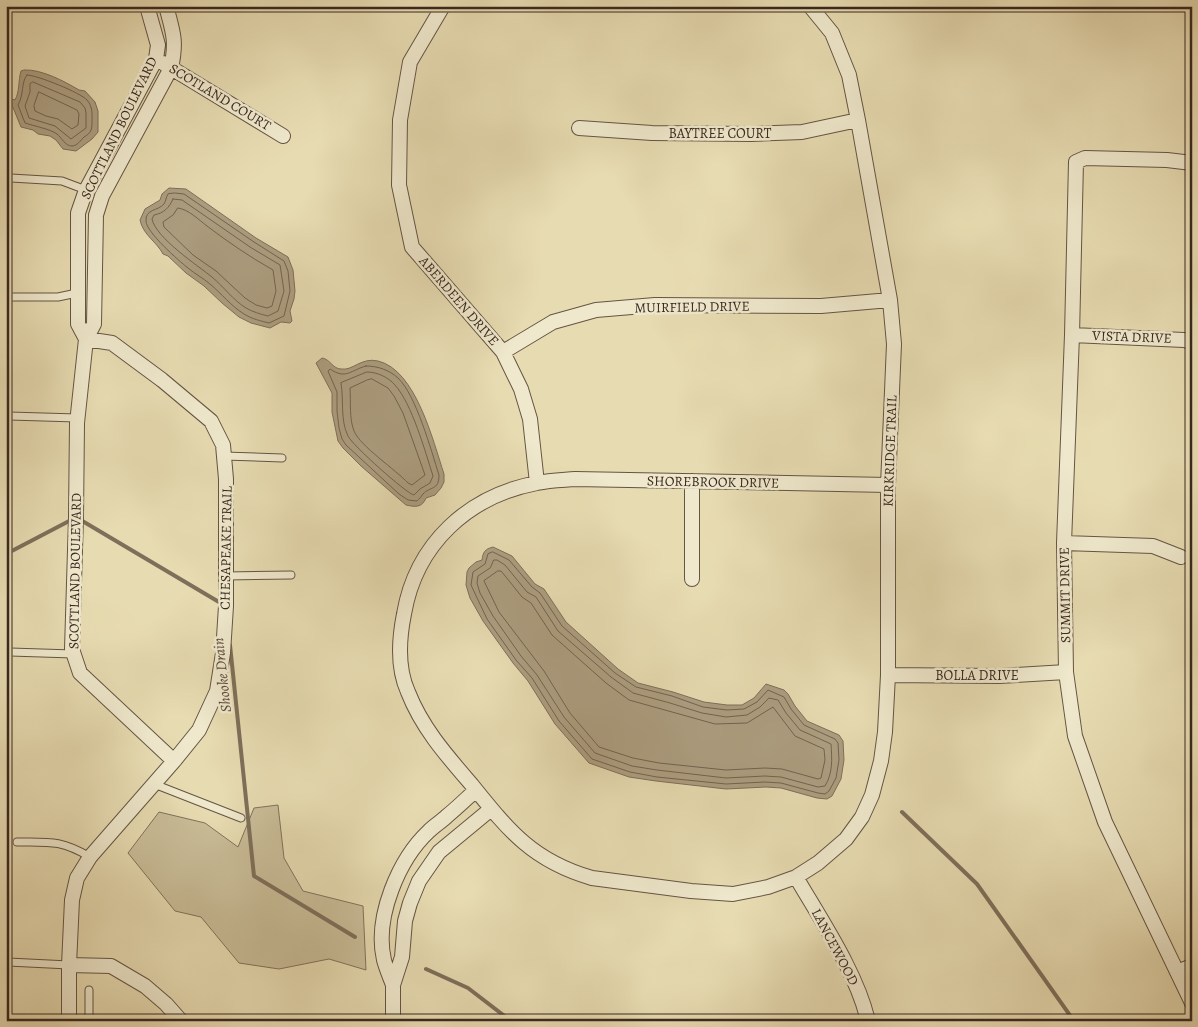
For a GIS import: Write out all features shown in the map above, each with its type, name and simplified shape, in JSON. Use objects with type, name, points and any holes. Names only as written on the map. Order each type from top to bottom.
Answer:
[{"type":"street","name":"SCOTTLAND BOULEVARD","points":[[86,339],[78,324],[78,213],[86,190],[156,59],[158,46],[147,6]]},
{"type":"street","name":"SCOTTLAND BOULEVARD","points":[[166,6],[174,34],[175,49],[171,68],[102,196],[96,215],[94,324],[86,339],[78,418],[72,649],[80,673],[174,761]]},
{"type":"street","name":"ABERDEEN DRIVE","points":[[443,6],[410,62],[400,120],[399,185],[412,247],[503,352],[521,389],[530,419],[537,482]]},
{"type":"street","name":"KIRKRIDGE TRAIL","points":[[476,790],[491,810],[534,852],[572,872],[592,878],[725,894],[747,892],[768,887],[796,877],[818,863],[846,839],[862,817],[872,795],[881,760],[885,732],[888,675],[888,485],[894,344],[890,300],[849,75],[832,33],[810,6]]},
{"type":"street","name":"SCOTLAND COURT","points":[[156,59],[284,136]]},
{"type":"street","name":"BAYTREE COURT","points":[[580,128],[652,133],[751,134],[802,132],[858,120]]},
{"type":"street","name":"SUMMIT DRIVE","points":[[1192,163],[1167,160],[1085,158],[1076,162],[1064,543],[1066,672],[1075,736],[1109,830],[1192,1003]]},
{"type":"street","points":[[86,190],[102,196]]},
{"type":"street","points":[[77,293],[95,293]]},
{"type":"street","name":"MUIRFIELD DRIVE","points":[[503,352],[553,322],[596,310],[655,305],[821,306],[890,300]]},
{"type":"street","name":"VISTA DRIVE","points":[[1072,335],[1184,340],[1192,342]]},
{"type":"street","name":"CHESAPEAKE TRAIL","points":[[69,1021],[72,900],[77,878],[90,857],[199,730],[217,691],[223,653],[226,576],[226,479],[223,445],[211,420],[112,343],[86,339]]},
{"type":"street","name":"SHOREBROOK DRIVE","points":[[476,790],[430,734],[407,691],[400,662],[401,630],[407,595],[420,564],[438,537],[456,519],[493,496],[537,482],[575,480],[692,481],[888,485]]},
{"type":"street","points":[[692,481],[692,579]]},
{"type":"street","points":[[1064,543],[1153,546],[1181,557]]},
{"type":"street","name":"BOLLA DRIVE","points":[[888,675],[999,676],[1066,672]]},
{"type":"street","points":[[393,985],[384,961],[382,942],[383,925],[392,886],[423,837],[476,790]]},
{"type":"street","points":[[393,1021],[393,985],[402,957],[405,921],[419,881],[439,852],[491,810]]},
{"type":"street","points":[[400,872],[419,881]]},
{"type":"street","name":"LANCEWOOD","points":[[796,877],[849,972],[858,990],[868,1021]]},
{"type":"street","points":[[69,965],[111,966],[145,986],[166,1004],[181,1021]]},
{"type":"street","points":[[1177,972],[1192,966]]},
{"type":"lane","points":[[11,178],[62,181],[86,190]]},
{"type":"lane","points":[[11,297],[58,297],[77,293]]},
{"type":"lane","points":[[9,416],[78,418]]},
{"type":"lane","points":[[224,456],[282,458]]},
{"type":"lane","points":[[226,576],[291,575]]},
{"type":"lane","points":[[10,652],[73,654]]},
{"type":"lane","points":[[154,784],[241,818]]},
{"type":"lane","points":[[17,842],[58,842],[75,848],[90,857]]},
{"type":"lane","points":[[8,962],[69,965]]},
{"type":"lane","points":[[89,990],[89,1021]]},
{"type":"shaded area","points":[[278,805],[284,858],[303,891],[363,906],[366,970],[329,959],[279,969],[239,963],[201,917],[175,911],[128,853],[159,812],[205,823],[238,847],[254,808]]},
{"type":"water","points":[[21,71],[38,71],[85,91],[95,102],[98,111],[98,132],[92,139],[76,151],[63,149],[50,136],[38,134],[33,130],[21,127],[12,105],[12,99],[15,100],[17,97]]},
{"type":"water","points":[[169,188],[186,189],[256,238],[288,257],[293,270],[295,291],[290,311],[292,321],[290,323],[281,322],[270,328],[251,323],[239,317],[168,256],[163,254],[144,230],[140,220],[145,209],[160,200],[162,194]]},
{"type":"water","points":[[322,358],[338,369],[349,368],[372,360],[378,361],[391,367],[403,378],[421,408],[444,474],[444,482],[435,495],[426,498],[418,506],[406,505],[343,448],[338,441],[332,412],[332,393],[316,363]]},
{"type":"water","points":[[493,547],[512,556],[535,584],[544,589],[566,622],[618,669],[638,683],[704,702],[727,705],[742,705],[754,698],[766,684],[784,690],[807,721],[839,735],[843,741],[844,760],[841,779],[832,796],[827,799],[817,798],[781,788],[726,789],[656,781],[629,777],[589,763],[555,724],[528,681],[483,621],[470,598],[466,585],[467,572],[476,562],[482,560],[486,550]]},
{"type":"waterway","name":"Shooke Drain","points":[[6,554],[73,519]]},
{"type":"waterway","name":"Shooke Drain","points":[[79,519],[224,605]]},
{"type":"waterway","name":"Shooke Drain","points":[[230,645],[254,876],[355,937]]},
{"type":"waterway","points":[[902,812],[977,884],[1074,1021]]},
{"type":"waterway","name":"Shooke Drain","points":[[426,969],[468,988],[511,1021]]}]
